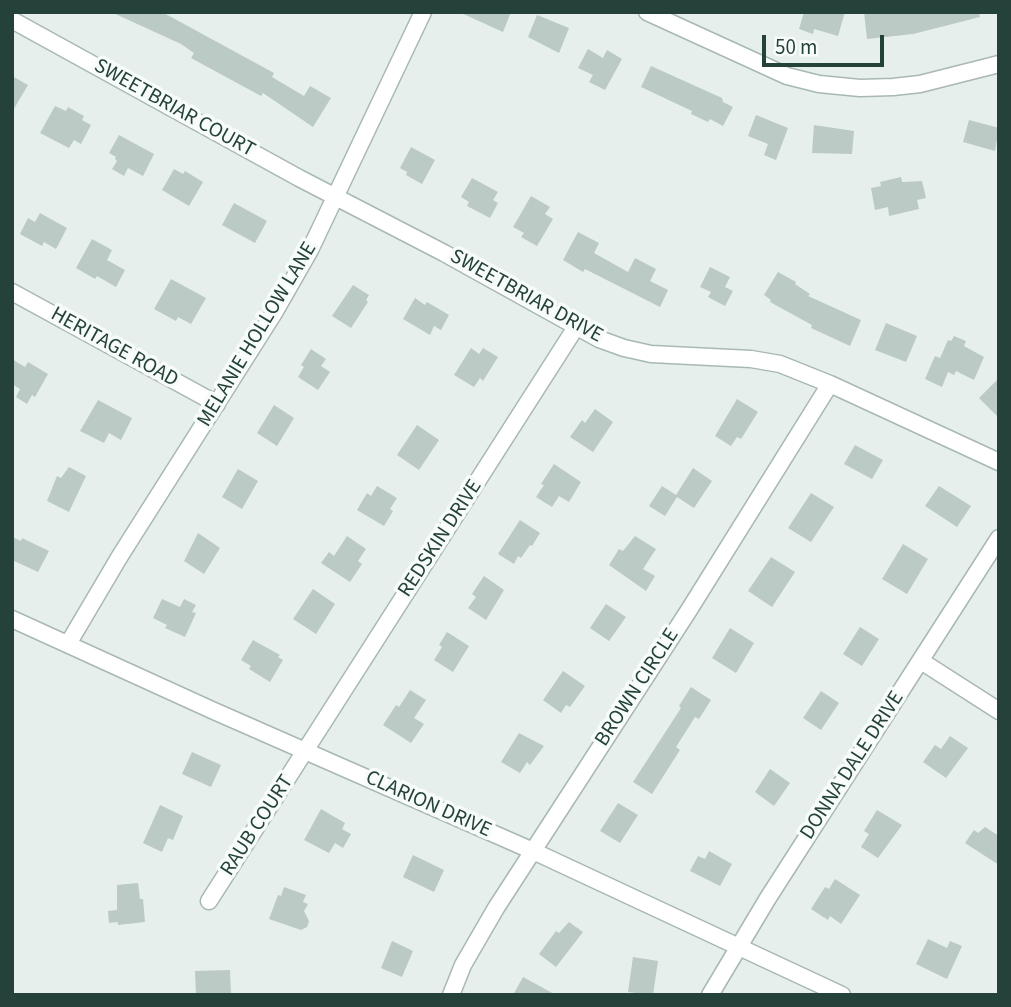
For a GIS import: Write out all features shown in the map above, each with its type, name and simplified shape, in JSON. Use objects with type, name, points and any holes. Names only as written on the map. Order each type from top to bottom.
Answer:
[{"type":"street","name":"MELANIE HOLLOW LANE","points":[[68,644],[120,556],[280,303],[337,197],[424,12]]},
{"type":"street","points":[[647,12],[787,76],[819,84],[859,88],[893,87],[920,84],[999,64]]},
{"type":"street","name":"SWEETBRIAR COURT","points":[[12,20],[337,197]]},
{"type":"street","name":"SWEETBRIAR DRIVE","points":[[337,197],[599,339],[624,348],[667,355],[751,359],[780,364],[830,384],[999,462]]},
{"type":"street","name":"HERITAGE ROAD","points":[[12,292],[216,404]]},
{"type":"street","name":"REDSKIN DRIVE","points":[[306,751],[576,327]]},
{"type":"street","name":"BROWN CIRCLE","points":[[451,995],[470,954],[533,851],[689,610],[830,384]]},
{"type":"street","name":"DONNA DALE DRIVE","points":[[710,995],[999,537]]},
{"type":"street","name":"CLARION DRIVE","points":[[12,619],[533,851],[842,995]]},
{"type":"street","points":[[921,661],[999,711]]},
{"type":"street","name":"RAUB COURT","points":[[209,901],[306,751]]},
{"type":"building","points":[[111,12],[162,12],[274,73],[272,77],[304,96],[310,86],[331,98],[313,127],[263,93],[261,96],[191,58],[194,53],[181,44]]},
{"type":"building","points":[[459,12],[511,12],[503,32]]},
{"type":"building","points":[[804,12],[845,12],[838,36],[814,29],[813,34],[799,29]]},
{"type":"building","points":[[864,12],[979,12],[980,17],[913,34],[867,39]]},
{"type":"building","points":[[537,15],[569,28],[559,53],[528,37]]},
{"type":"building","points":[[588,49],[603,58],[607,50],[622,59],[605,90],[589,82],[593,75],[578,68]]},
{"type":"building","points":[[651,66],[722,98],[723,102],[733,107],[723,126],[691,114],[692,111],[641,87]]},
{"type":"building","points":[[12,76],[28,85],[12,112]]},
{"type":"building","points":[[55,106],[66,111],[68,107],[84,116],[82,120],[91,125],[81,144],[74,140],[69,148],[40,133]]},
{"type":"building","points":[[756,115],[788,128],[776,160],[764,155],[768,144],[748,136]]},
{"type":"building","points":[[969,120],[999,128],[995,151],[963,142]]},
{"type":"building","points":[[814,125],[854,131],[852,154],[812,153]]},
{"type":"building","points":[[119,135],[154,154],[143,176],[128,168],[124,176],[112,169],[117,161],[116,157],[109,153]]},
{"type":"building","points":[[411,147],[435,160],[422,184],[406,175],[407,172],[400,168]]},
{"type":"building","points":[[174,169],[183,174],[185,171],[203,182],[189,206],[162,190]]},
{"type":"building","points":[[901,177],[902,182],[922,181],[926,198],[917,200],[919,209],[889,216],[888,207],[875,210],[871,188],[881,186],[880,182]]},
{"type":"building","points":[[472,178],[498,192],[493,200],[498,203],[490,218],[467,206],[469,202],[461,197]]},
{"type":"building","points":[[531,196],[550,207],[545,214],[553,219],[537,246],[521,237],[524,233],[513,227]]},
{"type":"building","points":[[234,203],[267,221],[255,243],[222,225]]},
{"type":"building","points":[[40,213],[67,228],[56,249],[44,242],[42,246],[20,234],[28,218],[35,222]]},
{"type":"building","points":[[578,232],[599,243],[594,253],[628,272],[635,258],[656,269],[650,281],[668,290],[660,307],[563,260]]},
{"type":"building","points":[[92,239],[112,250],[107,260],[125,270],[116,287],[76,268]]},
{"type":"building","points":[[710,267],[730,277],[725,287],[733,291],[725,306],[708,297],[711,292],[700,287]]},
{"type":"building","points":[[778,272],[796,282],[795,284],[810,294],[808,296],[861,320],[850,346],[811,328],[812,325],[770,302],[764,295]]},
{"type":"building","points":[[171,279],[206,298],[191,324],[178,317],[176,321],[154,309]]},
{"type":"building","points":[[353,285],[369,295],[366,300],[368,302],[351,328],[332,316]]},
{"type":"building","points":[[415,298],[449,315],[441,330],[434,326],[430,335],[403,319]]},
{"type":"building","points":[[886,323],[917,336],[906,362],[875,350]]},
{"type":"building","points":[[954,336],[966,341],[964,346],[984,357],[974,380],[956,371],[954,375],[948,372],[942,387],[925,379],[935,356],[940,358],[948,340],[951,341]]},
{"type":"building","points":[[471,348],[479,354],[483,348],[498,357],[483,381],[480,378],[474,387],[454,375]]},
{"type":"building","points":[[311,349],[326,359],[321,366],[330,372],[318,390],[298,377],[304,367],[301,365]]},
{"type":"building","points":[[12,359],[25,367],[28,362],[48,374],[35,397],[32,395],[27,404],[16,397],[20,389],[12,384]]},
{"type":"building","points":[[999,378],[999,418],[979,398]]},
{"type":"building","points":[[737,399],[758,412],[741,439],[737,437],[731,446],[715,436]]},
{"type":"building","points":[[98,400],[132,418],[121,440],[109,433],[104,443],[80,431]]},
{"type":"building","points":[[274,405],[294,418],[277,446],[257,433]]},
{"type":"building","points":[[595,409],[613,422],[593,452],[570,437],[582,420],[585,423]]},
{"type":"building","points":[[417,425],[439,440],[419,470],[397,455]]},
{"type":"building","points":[[855,445],[883,460],[872,479],[844,464]]},
{"type":"building","points":[[554,464],[581,482],[569,502],[559,496],[552,507],[536,497]]},
{"type":"building","points":[[69,467],[86,476],[69,512],[47,501],[57,476],[61,478]]},
{"type":"building","points":[[693,468],[712,481],[694,508],[677,497],[665,516],[649,506],[662,486],[676,495]]},
{"type":"building","points":[[238,469],[258,481],[242,509],[222,497]]},
{"type":"building","points":[[377,486],[397,498],[384,526],[357,510],[367,493],[371,496]]},
{"type":"building","points":[[939,486],[971,506],[957,527],[925,506]]},
{"type":"building","points":[[811,493],[834,507],[811,542],[788,528]]},
{"type":"building","points":[[520,520],[540,533],[532,546],[530,545],[521,558],[518,556],[514,564],[498,554]]},
{"type":"building","points":[[198,533],[220,548],[204,574],[184,561]]},
{"type":"building","points":[[347,536],[366,549],[358,561],[362,564],[350,582],[321,563],[329,552],[334,556]]},
{"type":"building","points":[[635,536],[656,549],[643,569],[655,576],[646,591],[609,565],[619,549],[623,551]]},
{"type":"building","points":[[12,537],[21,541],[22,538],[49,551],[38,572],[12,560]]},
{"type":"building","points":[[903,544],[928,559],[907,594],[882,579]]},
{"type":"building","points":[[771,557],[795,572],[772,607],[748,591]]},
{"type":"building","points":[[484,576],[504,590],[486,620],[468,608],[476,597],[472,594]]},
{"type":"building","points":[[313,589],[335,604],[316,634],[293,619]]},
{"type":"building","points":[[162,599],[180,607],[184,599],[196,605],[192,612],[196,613],[185,637],[165,628],[167,625],[153,618]]},
{"type":"building","points":[[606,604],[626,617],[609,641],[590,628]]},
{"type":"building","points":[[860,627],[879,639],[862,666],[843,654]]},
{"type":"building","points":[[730,628],[754,643],[736,673],[712,658]]},
{"type":"building","points":[[447,632],[469,646],[453,672],[434,660]]},
{"type":"building","points":[[253,640],[280,655],[278,657],[283,660],[270,682],[249,669],[251,666],[241,660]]},
{"type":"building","points":[[563,671],[585,686],[570,707],[566,705],[561,713],[543,700]]},
{"type":"building","points":[[691,687],[711,700],[699,719],[695,717],[676,747],[680,750],[652,794],[633,782],[681,708],[679,706]]},
{"type":"building","points":[[410,690],[426,700],[414,718],[424,724],[411,743],[383,725]]},
{"type":"building","points":[[821,691],[839,703],[821,730],[803,718]]},
{"type":"building","points":[[519,733],[544,746],[530,765],[527,762],[520,773],[501,762]]},
{"type":"building","points":[[950,736],[968,748],[946,778],[923,762],[935,745],[941,749]]},
{"type":"building","points":[[192,752],[221,765],[211,787],[182,774]]},
{"type":"building","points":[[770,769],[790,783],[774,806],[755,792]]},
{"type":"building","points":[[618,803],[638,815],[620,843],[600,831]]},
{"type":"building","points":[[160,805],[183,816],[173,840],[168,838],[162,852],[143,843]]},
{"type":"building","points":[[321,809],[345,823],[342,829],[351,834],[343,848],[335,843],[329,853],[304,840]]},
{"type":"building","points":[[877,810],[902,825],[878,858],[861,847],[869,834],[864,831]]},
{"type":"building","points":[[985,827],[999,836],[999,865],[965,843],[974,830],[978,833]]},
{"type":"building","points":[[709,851],[732,864],[720,886],[690,871],[698,856],[705,859]]},
{"type":"building","points":[[413,855],[444,870],[434,892],[403,877]]},
{"type":"building","points":[[835,879],[860,895],[841,924],[830,916],[828,920],[811,909],[825,887],[829,889]]},
{"type":"building","points":[[138,883],[145,922],[118,925],[118,922],[109,923],[108,911],[117,910],[117,885]]},
{"type":"building","points":[[284,887],[306,895],[303,902],[308,904],[304,911],[309,921],[307,927],[301,930],[269,919]]},
{"type":"building","points":[[569,922],[583,932],[556,967],[539,954],[556,931],[559,933]]},
{"type":"building","points":[[928,939],[947,948],[950,941],[962,946],[947,979],[916,964]]},
{"type":"building","points":[[392,941],[413,951],[402,977],[381,968]]},
{"type":"building","points":[[633,957],[658,961],[653,995],[628,992]]},
{"type":"building","points":[[230,970],[231,995],[196,995],[195,971]]},
{"type":"building","points":[[523,977],[556,995],[513,995]]}]
